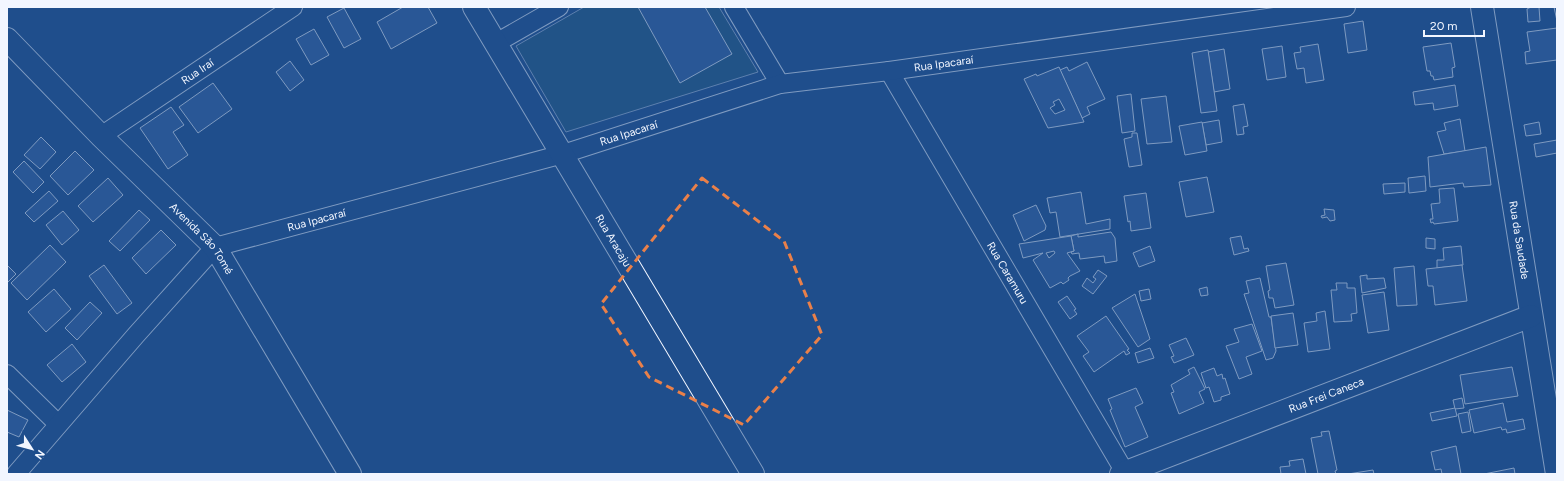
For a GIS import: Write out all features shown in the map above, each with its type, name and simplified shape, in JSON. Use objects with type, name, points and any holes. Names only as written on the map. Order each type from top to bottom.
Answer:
[{"type":"street","name":"Rua Iraí","points":[[101,136],[293,7]]},
{"type":"street","name":"Rua Aracaju","points":[[474,7],[753,474]]},
{"type":"street","points":[[496,43],[559,7]]},
{"type":"street","points":[[734,7],[780,84]]},
{"type":"street","name":"Rua Ipacaraí","points":[[215,247],[563,154],[780,84],[889,72],[1346,7]]},
{"type":"street","name":"Rua da Saudade","points":[[1482,7],[1557,474]]},
{"type":"street","name":"Avenida São Tomé","points":[[7,39],[101,136],[215,247],[350,474]]},
{"type":"street","name":"Rua Caramuru","points":[[889,72],[1124,473]]},
{"type":"street","points":[[16,474],[58,424],[215,247]]},
{"type":"street","name":"Rua Frei Caneca","points":[[1124,473],[1531,316]]},
{"type":"street","points":[[7,374],[58,424]]},
{"type":"highlighted area","points":[[702,178],[784,241],[822,335],[744,425],[649,377],[601,304]]},
{"type":"shaded area","points":[[584,7],[719,7],[758,72],[566,132],[516,46]]},
{"type":"building","points":[[403,7],[428,7],[437,23],[391,49],[377,22]]},
{"type":"building","points":[[638,7],[705,7],[732,54],[680,83]]},
{"type":"building","points":[[1531,7],[1539,7],[1540,21],[1528,22],[1527,9]]},
{"type":"building","points":[[1554,7],[1557,7],[1557,21]]},
{"type":"building","points":[[344,8],[361,39],[344,48],[327,17]]},
{"type":"building","points":[[1363,21],[1367,50],[1348,53],[1344,24]]},
{"type":"building","points":[[1557,28],[1557,60],[1526,64],[1525,52],[1530,51],[1527,32]]},
{"type":"building","points":[[314,29],[329,55],[311,65],[296,39]]},
{"type":"building","points":[[1451,43],[1455,67],[1452,68],[1453,77],[1434,80],[1430,71],[1427,71],[1423,47]]},
{"type":"building","points":[[1318,44],[1324,80],[1306,83],[1304,68],[1297,69],[1294,53],[1301,52],[1300,47]]},
{"type":"building","points":[[1282,46],[1286,77],[1267,80],[1262,49]]},
{"type":"building","points":[[1224,49],[1230,89],[1214,92],[1208,52]]},
{"type":"building","points":[[1208,50],[1217,111],[1201,113],[1192,53]]},
{"type":"building","points":[[290,61],[304,80],[290,91],[276,72]]},
{"type":"building","points":[[1087,62],[1105,99],[1087,107],[1090,114],[1082,118],[1060,70],[1067,67],[1069,71]]},
{"type":"building","points":[[1059,67],[1084,122],[1048,128],[1024,79],[1036,74],[1037,76]],"holes":[[[1059,99],[1065,110],[1055,114],[1050,108],[1055,105],[1053,102]]]},
{"type":"building","points":[[213,83],[232,109],[198,133],[179,107]]},
{"type":"building","points":[[1455,85],[1458,106],[1434,110],[1433,103],[1415,105],[1413,92]]},
{"type":"building","points":[[1131,94],[1135,131],[1122,133],[1117,96]]},
{"type":"building","points":[[1166,96],[1172,142],[1147,144],[1141,99]]},
{"type":"building","points":[[1244,104],[1248,126],[1243,127],[1244,134],[1237,135],[1233,106]]},
{"type":"building","points":[[171,107],[184,125],[173,132],[188,155],[168,169],[140,128]]},
{"type":"building","points":[[1460,119],[1465,151],[1444,154],[1437,132],[1446,130],[1444,123]]},
{"type":"building","points":[[1219,120],[1222,142],[1206,145],[1202,123]]},
{"type":"building","points":[[1202,122],[1207,151],[1185,155],[1179,126]]},
{"type":"building","points":[[1539,122],[1541,134],[1526,136],[1524,125]]},
{"type":"building","points":[[1132,133],[1137,133],[1142,165],[1129,167],[1124,139],[1132,137]]},
{"type":"building","points":[[41,137],[56,152],[40,169],[24,155]]},
{"type":"building","points":[[1557,140],[1557,153],[1536,157],[1534,144]]},
{"type":"building","points":[[1486,147],[1491,185],[1464,187],[1463,183],[1430,187],[1428,157]]},
{"type":"building","points":[[75,151],[94,170],[68,195],[50,176]]},
{"type":"building","points":[[24,161],[44,182],[33,193],[13,172]]},
{"type":"building","points":[[1425,176],[1426,191],[1409,193],[1408,178]]},
{"type":"building","points":[[1207,177],[1214,212],[1186,217],[1179,182]]},
{"type":"building","points":[[108,178],[123,195],[93,222],[78,206]]},
{"type":"building","points":[[1405,183],[1405,192],[1384,194],[1383,184]]},
{"type":"building","points":[[1454,188],[1458,221],[1434,224],[1433,222],[1431,223],[1430,219],[1433,219],[1431,204],[1440,203],[1439,189]]},
{"type":"building","points":[[49,191],[58,201],[34,222],[25,213]]},
{"type":"building","points":[[1081,192],[1086,224],[1110,219],[1110,229],[1060,237],[1056,212],[1050,213],[1047,198]]},
{"type":"building","points":[[1146,193],[1151,228],[1131,231],[1124,196]]},
{"type":"building","points":[[1036,205],[1046,226],[1045,230],[1024,241],[1013,215]]},
{"type":"building","points":[[1324,209],[1334,210],[1335,220],[1330,221],[1327,217],[1322,218],[1321,216],[1325,215]]},
{"type":"building","points":[[139,210],[150,220],[120,251],[109,241]]},
{"type":"building","points":[[63,211],[79,230],[62,245],[46,225]]},
{"type":"building","points":[[161,230],[176,245],[146,274],[132,258]]},
{"type":"building","points":[[1111,232],[1115,238],[1117,261],[1105,263],[1104,256],[1080,259],[1079,253],[1072,254],[1071,252],[1074,251],[1071,236],[1078,234],[1078,237]]},
{"type":"building","points":[[1071,236],[1074,251],[1067,253],[1080,271],[1070,276],[1068,278],[1069,280],[1063,284],[1061,282],[1050,288],[1033,260],[1043,253],[1023,258],[1019,244]],"holes":[[[1054,251],[1055,253],[1049,258],[1046,253]]]},
{"type":"building","points":[[1241,236],[1244,249],[1248,248],[1249,251],[1234,255],[1230,238]]},
{"type":"building","points":[[1426,238],[1435,239],[1435,249],[1426,248]]},
{"type":"building","points":[[50,245],[66,262],[27,300],[11,283]]},
{"type":"building","points":[[1150,246],[1155,261],[1139,267],[1133,253]]},
{"type":"building","points":[[1461,246],[1463,265],[1437,268],[1437,260],[1444,260],[1443,248]]},
{"type":"building","points":[[1286,263],[1294,305],[1275,308],[1273,298],[1269,298],[1268,291],[1270,290],[1266,266]]},
{"type":"building","points":[[7,265],[16,274],[7,283]]},
{"type":"building","points":[[104,265],[132,303],[117,314],[89,276]]},
{"type":"building","points":[[1462,265],[1467,301],[1435,305],[1433,286],[1428,286],[1426,269]]},
{"type":"building","points":[[1414,266],[1417,305],[1397,306],[1394,268]]},
{"type":"building","points":[[1098,270],[1107,276],[1093,294],[1082,286],[1087,278],[1093,283],[1096,279],[1093,277]]},
{"type":"building","points":[[1367,275],[1367,279],[1384,278],[1386,288],[1362,293],[1360,276]]},
{"type":"building","points":[[1260,278],[1269,317],[1271,317],[1276,351],[1273,358],[1266,360],[1244,294],[1249,293],[1246,281]]},
{"type":"building","points":[[1336,283],[1347,283],[1347,288],[1355,288],[1357,313],[1351,314],[1352,321],[1334,322],[1331,290],[1337,290]]},
{"type":"building","points":[[1207,287],[1208,295],[1201,296],[1199,289]]},
{"type":"building","points":[[54,289],[71,309],[46,332],[28,312]]},
{"type":"building","points":[[1149,289],[1151,299],[1141,301],[1139,291]]},
{"type":"building","points":[[1384,292],[1389,330],[1368,333],[1362,295]]},
{"type":"building","points":[[1135,294],[1150,339],[1138,347],[1112,308]]},
{"type":"building","points":[[1067,296],[1076,309],[1074,310],[1077,314],[1070,319],[1058,302]]},
{"type":"building","points":[[90,302],[102,313],[77,340],[65,328]]},
{"type":"building","points":[[1325,311],[1330,349],[1308,352],[1304,323],[1317,321],[1316,313]]},
{"type":"building","points":[[1293,313],[1298,345],[1275,348],[1271,316]]},
{"type":"building","points":[[1106,316],[1129,349],[1127,350],[1130,353],[1126,355],[1124,351],[1094,372],[1083,356],[1089,352],[1077,336]]},
{"type":"building","points":[[1252,324],[1262,351],[1246,357],[1252,374],[1239,379],[1226,346],[1239,342],[1234,329]]},
{"type":"building","points":[[1186,338],[1194,355],[1174,363],[1171,357],[1174,356],[1169,345]]},
{"type":"building","points":[[72,344],[86,362],[62,382],[47,365]]},
{"type":"building","points":[[1150,348],[1154,358],[1138,363],[1135,353]]},
{"type":"building","points":[[1194,367],[1205,389],[1199,392],[1204,403],[1179,414],[1171,393],[1174,392],[1171,385],[1190,374],[1188,370]]},
{"type":"building","points":[[1512,367],[1518,396],[1465,404],[1460,375]]},
{"type":"building","points":[[1214,368],[1217,376],[1222,374],[1223,379],[1225,378],[1230,394],[1221,397],[1221,400],[1214,402],[1209,387],[1206,388],[1201,373]]},
{"type":"building","points":[[1136,388],[1143,403],[1135,407],[1148,437],[1125,447],[1110,410],[1112,409],[1108,399]]},
{"type":"building","points":[[1462,398],[1464,408],[1455,409],[1453,400]]},
{"type":"building","points":[[1503,403],[1507,422],[1523,419],[1525,429],[1507,433],[1506,429],[1502,430],[1501,427],[1474,433],[1469,410]]},
{"type":"building","points":[[1455,408],[1457,416],[1432,421],[1430,413]]},
{"type":"building","points":[[7,410],[28,420],[19,437],[7,432]]},
{"type":"building","points":[[1468,412],[1471,431],[1462,433],[1458,414]]},
{"type":"building","points":[[1329,431],[1337,470],[1335,471],[1336,474],[1318,474],[1311,438],[1322,436],[1321,432]]},
{"type":"building","points":[[1456,446],[1461,474],[1442,474],[1441,469],[1435,470],[1431,452]]},
{"type":"building","points":[[1303,459],[1306,474],[1281,474],[1280,467],[1290,466],[1289,461]]},
{"type":"building","points":[[1514,468],[1515,474],[1484,474]]},
{"type":"building","points":[[1373,470],[1374,474],[1348,474]]}]
